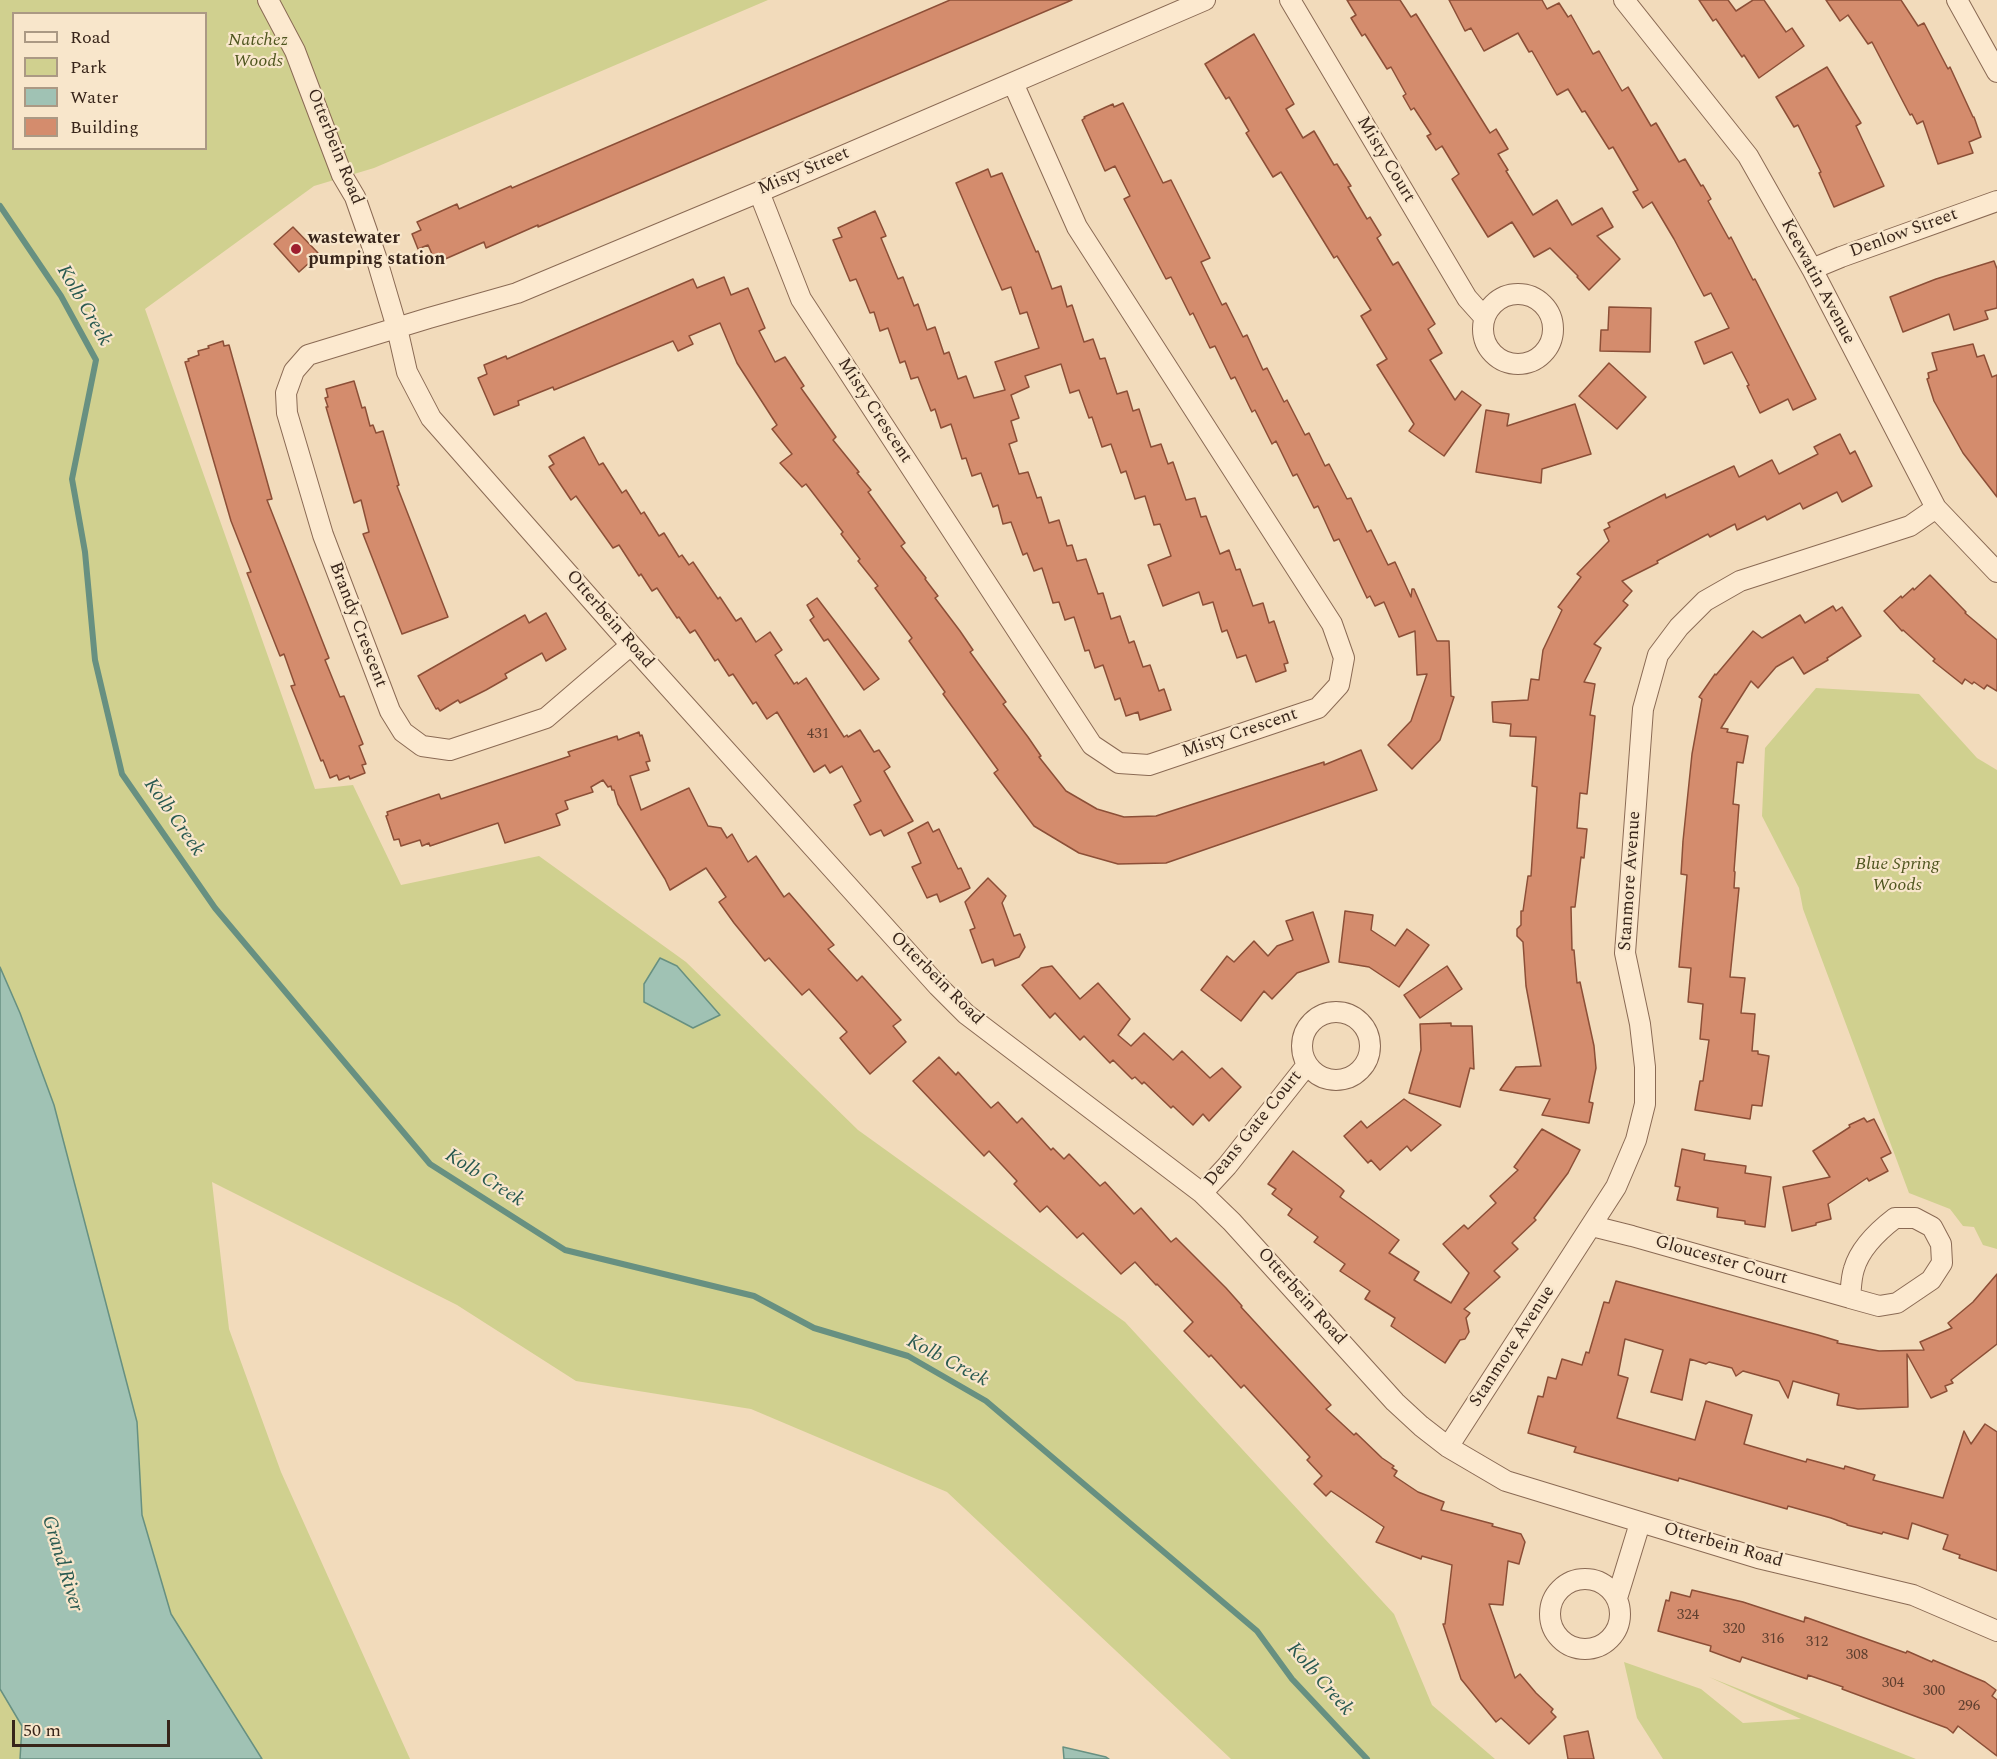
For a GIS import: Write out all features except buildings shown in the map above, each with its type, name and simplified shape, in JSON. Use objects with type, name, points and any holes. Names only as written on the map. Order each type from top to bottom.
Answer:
[{"type":"street","name":"Otterbein Road","points":[[268,0],[295,51],[342,175],[355,197],[376,257],[407,372],[431,418],[631,645],[938,986],[966,1014],[1202,1193],[1232,1222],[1395,1402],[1448,1447],[1506,1481],[1758,1558],[1913,1594],[1997,1631]]},
{"type":"street","name":"Misty Street","points":[[397,328],[517,293],[1206,0]]},
{"type":"street","name":"Misty Court","points":[[1290,0],[1467,298],[1484,317]]},
{"type":"street","name":"Keewatin Avenue","points":[[1624,0],[1748,156],[1812,269],[1936,508],[1997,572]]},
{"type":"street","points":[[1957,0],[1997,72]]},
{"type":"street","name":"Misty Crescent","points":[[759,192],[801,299],[1092,745],[1119,763],[1149,765],[1318,708],[1339,685],[1344,658],[1332,624],[1077,227],[1013,82]]},
{"type":"street","name":"Denlow Street","points":[[1812,269],[1841,256],[1997,201]]},
{"type":"street","name":"Brandy Crescent","points":[[397,328],[308,355],[294,371],[286,393],[286,413],[323,535],[390,711],[403,732],[422,746],[450,750],[546,718],[631,645]]},
{"type":"street","name":"Stanmore Avenue","points":[[1448,1447],[1592,1227],[1616,1187],[1636,1140],[1645,1104],[1645,1067],[1625,953],[1643,710],[1658,655],[1679,627],[1706,601],[1740,581],[1910,526],[1936,508]]},
{"type":"street","name":"Deans Gate Court","points":[[1202,1193],[1227,1166],[1307,1065]]},
{"type":"street","name":"Gloucester Court","points":[[1592,1227],[1632,1236],[1850,1298],[1879,1306],[1897,1303],[1931,1280],[1942,1263],[1941,1244],[1932,1227],[1915,1218],[1895,1218],[1878,1231],[1854,1269],[1850,1298]]},
{"type":"street","points":[[1617,1598],[1640,1523]]},
{"type":"green space","name":"Natchez Woods","points":[[0,0],[768,0],[374,168],[314,186],[145,309],[315,789],[353,785],[401,885],[539,856],[686,962],[858,1130],[1125,1322],[1394,1614],[1432,1705],[1495,1759],[1231,1759],[947,1492],[751,1409],[576,1381],[457,1305],[212,1182],[229,1329],[281,1472],[410,1759],[262,1759],[171,1614],[141,1515],[137,1422],[54,1105],[20,1013],[0,967]]},
{"type":"green space","name":"Blue Spring Woods","points":[[1816,688],[1919,694],[1977,758],[1997,770],[1997,1249],[1983,1245],[1974,1227],[1963,1226],[1950,1209],[1909,1193],[1803,909],[1799,888],[1762,816],[1765,748]]},
{"type":"green space","points":[[1624,1662],[1701,1689],[1743,1723],[1801,1719],[1709,1677],[1916,1759],[1663,1759],[1637,1718]]},
{"type":"green space","points":[[0,1689],[22,1726],[20,1759],[0,1759]]},
{"type":"water","points":[[660,958],[677,966],[720,1015],[693,1028],[644,1002],[644,984]]},
{"type":"water","name":"Grand River","points":[[0,967],[20,1013],[54,1105],[137,1422],[142,1515],[171,1614],[262,1759],[20,1759],[22,1726],[0,1689]]},
{"type":"water","points":[[1063,1747],[1106,1757],[1109,1759],[1064,1759]]},
{"type":"waterway","name":"Kolb Creek","points":[[0,206],[61,296],[96,360],[72,479],[85,552],[95,660],[122,774],[215,908],[430,1164],[565,1250],[754,1296],[814,1328],[908,1356],[986,1401],[1257,1631],[1292,1679],[1367,1759]]},
{"type":"place","name":"wastewater pumping station","points":[[296,249]]}]
